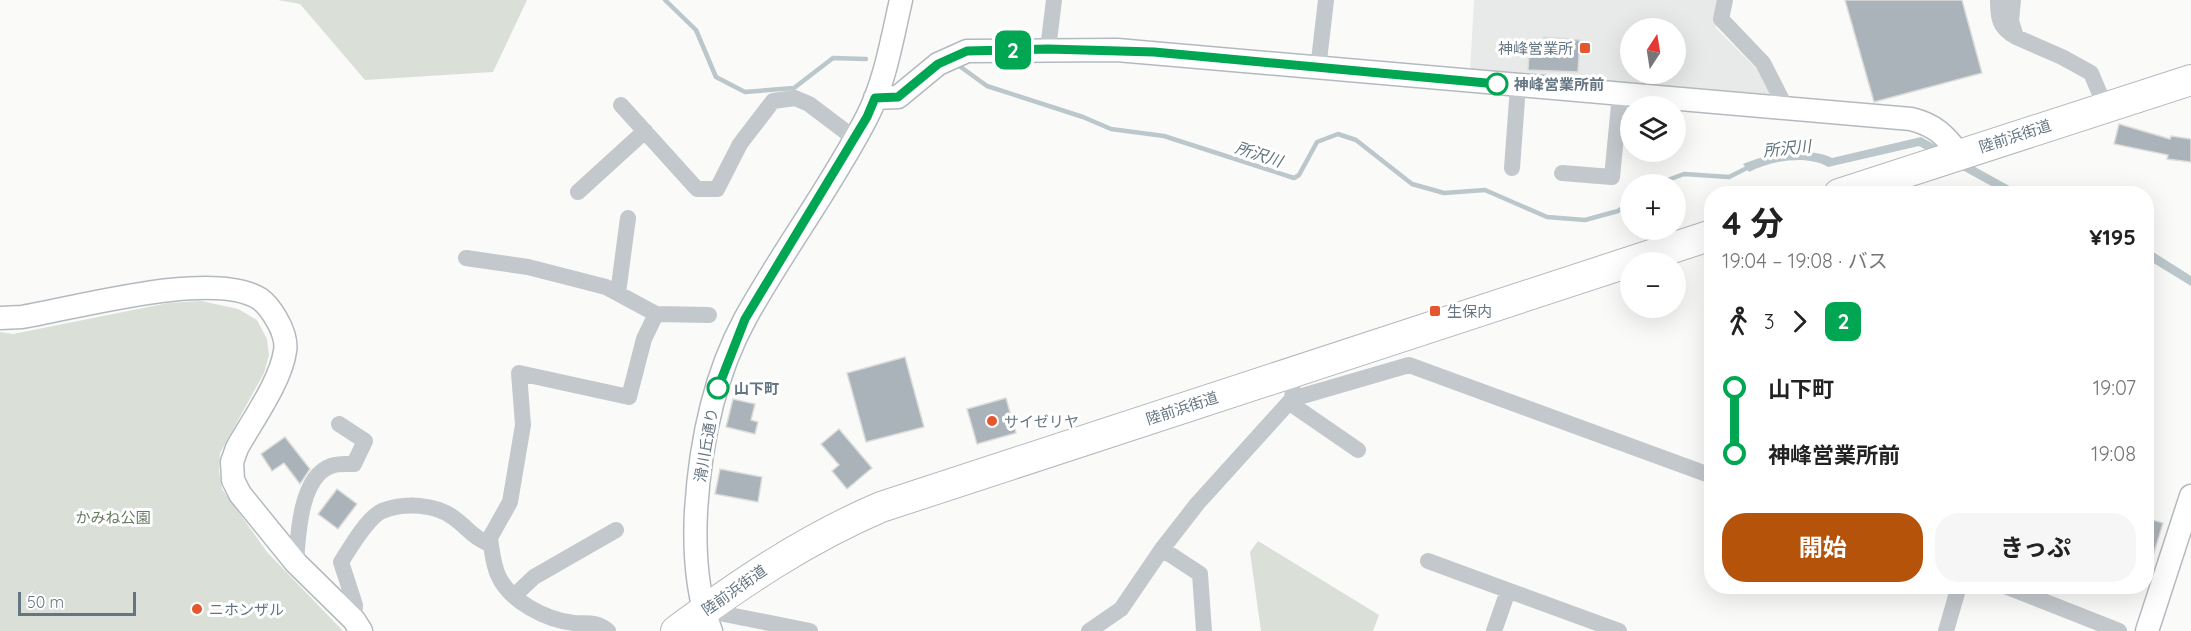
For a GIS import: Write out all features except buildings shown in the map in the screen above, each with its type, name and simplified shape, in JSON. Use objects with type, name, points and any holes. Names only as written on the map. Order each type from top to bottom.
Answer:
[{"type":"highway","name":"陸前浜街道","points":[[1888,186],[1959,154],[2191,80]]},
{"type":"highway","name":"陸前浜街道","points":[[676,631],[708,621],[809,540],[881,507],[1292,386],[1704,238]]},
{"type":"street","name":"滑川丘通り","points":[[708,621],[699,590],[698,484],[705,438],[723,370],[745,319],[854,138],[875,98],[902,0]]},
{"type":"street","points":[[1048,49],[1054,0]]},
{"type":"street","points":[[1318,69],[1326,0]]},
{"type":"street","points":[[1725,0],[1721,19],[1763,63],[1786,108]]},
{"type":"street","points":[[1998,0],[1999,22],[2005,32],[2062,57],[2091,73],[2105,106]]},
{"type":"street","points":[[2013,0],[2011,21],[2016,37]]},
{"type":"street","points":[[875,98],[898,97],[938,64],[967,51],[1048,49],[1173,54],[1318,69],[1911,119],[1929,123],[1944,133],[1959,154]]},
{"type":"street","points":[[1512,168],[1518,86]]},
{"type":"street","points":[[1562,173],[1612,177],[1620,95]]},
{"type":"street","points":[[621,105],[697,189],[717,189],[740,144],[773,101],[795,98],[809,104],[854,138]]},
{"type":"street","points":[[578,192],[645,131]]},
{"type":"street","points":[[618,293],[628,218]]},
{"type":"street","points":[[466,258],[528,267],[606,287],[656,314],[709,315]]},
{"type":"street","points":[[0,318],[22,317],[172,290],[204,287],[244,292],[261,300],[279,323],[286,348],[279,371],[237,448],[232,462],[233,480],[240,494],[296,563],[357,626]]},
{"type":"street","points":[[357,626],[355,605],[341,562],[362,531],[381,511],[422,504],[454,517],[472,537],[488,543],[510,502],[523,425],[519,373],[629,397],[644,339],[656,314]]},
{"type":"street","points":[[1089,631],[1121,609],[1162,549],[1292,386],[1409,365],[1704,473]]},
{"type":"street","points":[[1292,386],[1297,408],[1358,450]]},
{"type":"street","points":[[296,563],[302,505],[320,473],[332,465],[354,464],[365,441],[339,424]]},
{"type":"street","points":[[2147,631],[2191,496]]},
{"type":"street","points":[[514,596],[534,577],[616,530]]},
{"type":"street","points":[[490,538],[498,575],[514,596],[547,617],[573,623],[593,622],[608,631]]},
{"type":"street","points":[[1162,549],[1200,574],[1204,631]]},
{"type":"street","points":[[1428,561],[1619,631]]},
{"type":"street","points":[[1494,631],[1508,591]]},
{"type":"street","points":[[1946,631],[1957,594]]},
{"type":"street","points":[[2025,594],[2119,631]]},
{"type":"street","points":[[708,621],[810,631]]},
{"type":"shaded area","points":[[1474,0],[1717,0],[1716,28],[1757,69],[1773,93],[1768,97],[1470,72]]},
{"type":"shaded area","points":[[1921,137],[2009,186],[1991,186],[1919,146],[1828,167],[1810,161],[1789,160],[1749,172],[1743,164],[1763,157],[1800,152],[1823,154],[1832,158]]},
{"type":"shaded area","points":[[2154,252],[2191,276],[2191,286],[2154,263]]},
{"type":"green space","points":[[278,0],[527,0],[493,72],[365,80],[300,4]]},
{"type":"green space","name":"かみね公園","points":[[201,301],[238,309],[257,320],[267,339],[269,355],[264,373],[220,453],[219,471],[222,489],[267,552],[343,631],[0,631],[0,332],[13,334],[168,303]]},
{"type":"green space","points":[[1258,541],[1379,615],[1373,631],[1261,631],[1250,552]]},
{"type":"waterway","name":"所沢川","points":[[665,0],[696,30],[716,77],[745,92],[794,88],[833,58],[866,59]]},
{"type":"waterway","name":"所沢川","points":[[958,65],[987,86],[1083,117],[1111,129],[1164,136],[1294,178],[1299,175],[1317,142],[1338,134],[1356,140],[1412,184],[1444,193],[1485,190],[1547,217],[1585,220],[1620,210]]},
{"type":"waterway","name":"所沢川","points":[[1686,174],[1729,177],[1749,167]]},
{"type":"bus line","name":"2","points":[[718,388],[723,370],[745,319],[796,238],[867,117],[875,98],[898,97],[950,57],[967,51],[1117,50],[1497,84]]},
{"type":"place","name":"神峰営業所","points":[[1585,48]]},
{"type":"place","name":"神峰営業所前","points":[[1497,84]]},
{"type":"place","name":"生保内","points":[[1435,311]]},
{"type":"place","name":"山下町","points":[[718,388]]},
{"type":"place","name":"サイゼリヤ","points":[[992,421]]},
{"type":"place","name":"ニホンザル","points":[[197,609]]}]
